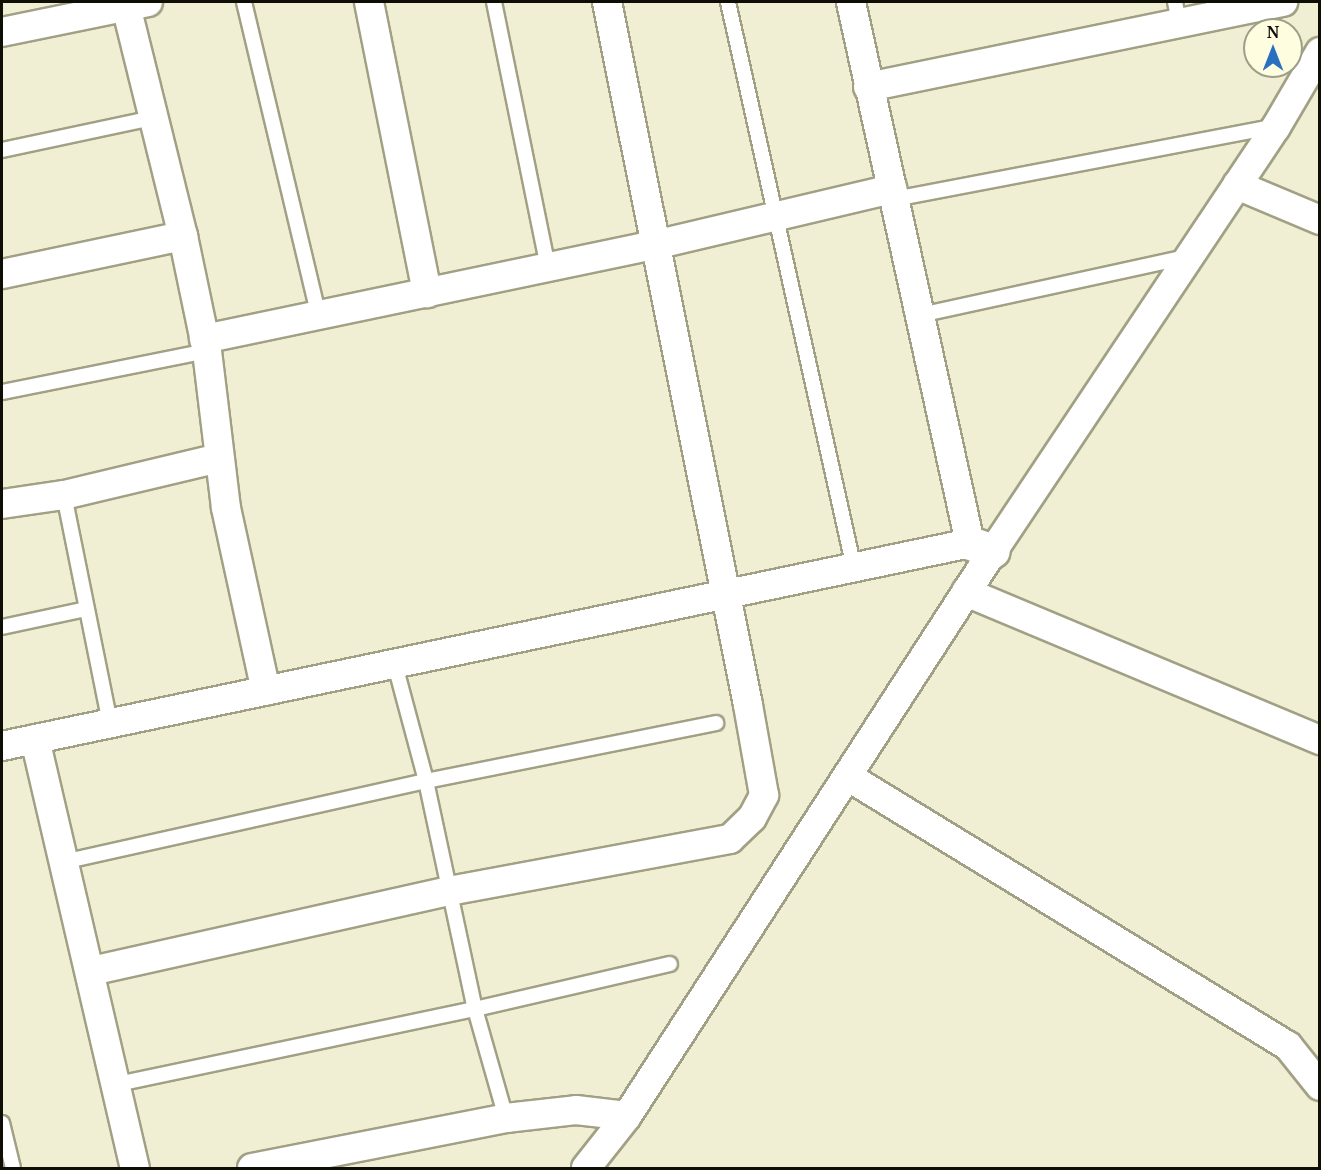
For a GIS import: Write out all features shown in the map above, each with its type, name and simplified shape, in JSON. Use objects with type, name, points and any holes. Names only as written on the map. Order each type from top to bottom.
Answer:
[{"type":"street","points":[[369,2],[427,293]]},
{"type":"street","points":[[91,971],[449,891],[730,839],[752,818],[764,795],[728,596],[654,245],[607,2]]},
{"type":"street","points":[[851,2],[920,315],[981,547]]},
{"type":"street","points":[[868,87],[1177,12],[1284,2]]},
{"type":"street","points":[[2,32],[137,4],[153,118],[183,236],[206,345],[218,424],[219,458],[226,508],[266,692]]},
{"type":"street","points":[[586,1168],[627,1116],[966,592],[981,547],[1237,185],[1276,127],[1320,52]]},
{"type":"street","points":[[1237,185],[1320,220]]},
{"type":"street","points":[[206,345],[319,315],[654,245],[775,216],[893,194]]},
{"type":"street","points":[[2,274],[183,236]]},
{"type":"street","points":[[2,504],[64,495],[219,458]]},
{"type":"street","points":[[2,747],[854,568],[981,547]]},
{"type":"street","points":[[966,592],[1320,740]]},
{"type":"street","points":[[35,740],[118,1084],[135,1168]]},
{"type":"street","points":[[847,776],[1288,1046],[1320,1086]]},
{"type":"street","points":[[252,1168],[506,1118],[576,1110],[627,1116]]},
{"type":"lane","points":[[244,2],[319,315]]},
{"type":"lane","points":[[494,2],[548,267]]},
{"type":"lane","points":[[728,2],[854,568]]},
{"type":"lane","points":[[2,150],[153,118]]},
{"type":"lane","points":[[893,194],[1276,127]]},
{"type":"lane","points":[[920,315],[1187,257]]},
{"type":"lane","points":[[2,392],[206,345]]},
{"type":"lane","points":[[64,495],[110,724]]},
{"type":"lane","points":[[2,627],[86,609]]},
{"type":"lane","points":[[395,665],[426,782],[475,1009],[506,1118]]},
{"type":"lane","points":[[63,862],[426,782],[716,723]]},
{"type":"lane","points":[[118,1084],[475,1009],[670,963]]},
{"type":"lane","points":[[2,1123],[13,1168]]}]
